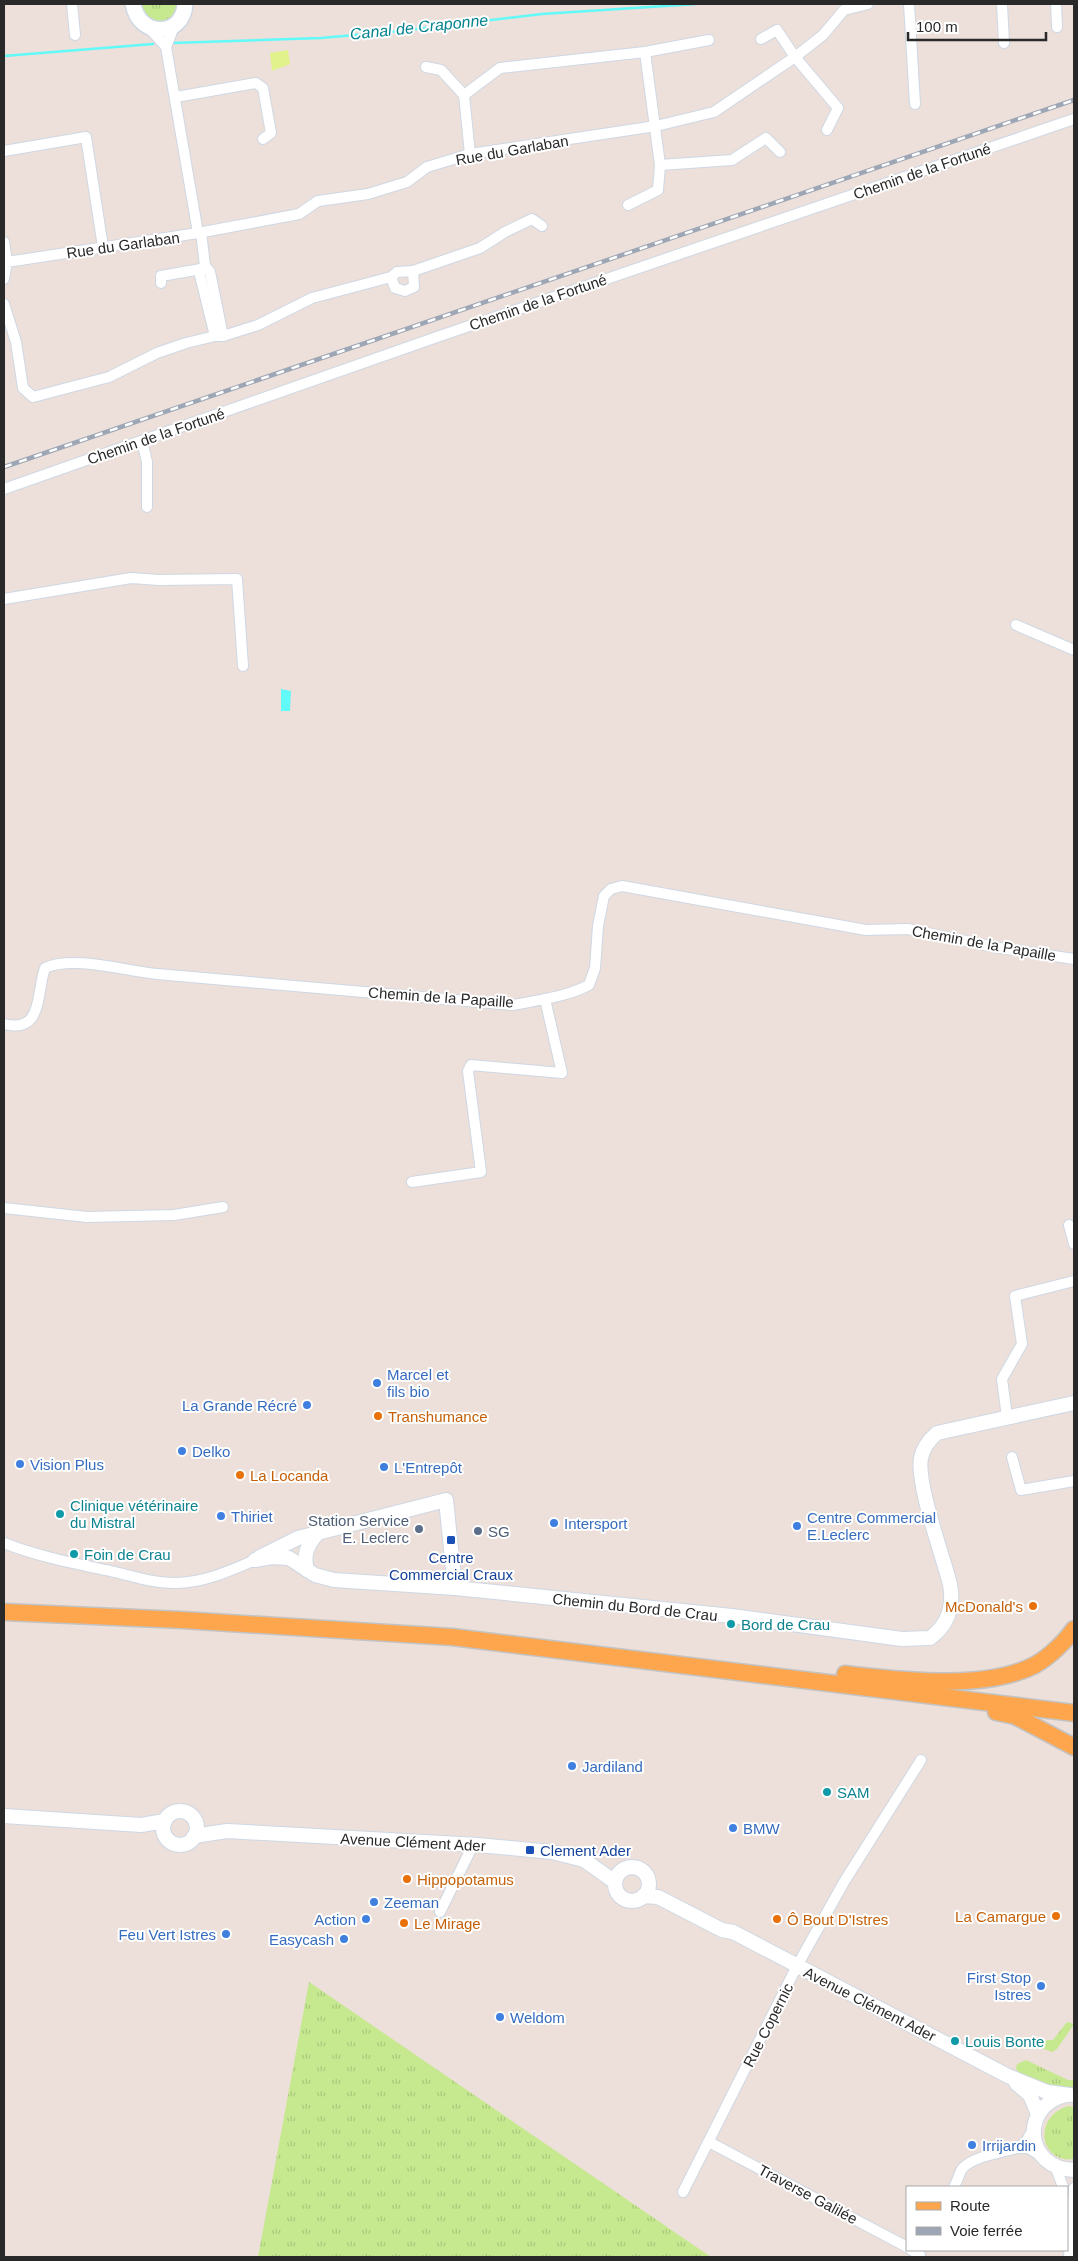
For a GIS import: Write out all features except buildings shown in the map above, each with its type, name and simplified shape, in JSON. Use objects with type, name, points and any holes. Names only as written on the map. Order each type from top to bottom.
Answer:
[{"type":"main road","points":[[132,4],[135,15],[141,23],[149,28],[158,30],[175,24],[182,16],[185,4]]},
{"type":"main road","points":[[4,1612],[190,1620],[452,1637],[1074,1713]]},
{"type":"main road","points":[[640,1660],[699,1658],[863,1676],[944,1681],[986,1680],[1035,1665],[1067,1639],[1074,1629]]},
{"type":"main road","points":[[916,1694],[1015,1716],[1074,1747]]},
{"type":"street","points":[[72,4],[75,35]]},
{"type":"street","name":"Rue du Garlaban","points":[[8,262],[199,233],[299,214],[318,201],[368,194],[406,182],[427,167],[470,154],[656,126],[714,112],[795,57],[823,35],[844,10],[864,4]]},
{"type":"street","points":[[909,4],[915,104]]},
{"type":"street","points":[[1002,4],[1004,43]]},
{"type":"street","points":[[1056,4],[1057,26]]},
{"type":"street","points":[[166,47],[175,24]]},
{"type":"street","points":[[149,28],[166,47],[199,233],[203,267]]},
{"type":"street","points":[[761,38],[776,30],[795,57],[838,108],[827,130]]},
{"type":"street","points":[[464,95],[500,68],[645,52],[709,40]]},
{"type":"street","points":[[628,205],[658,190],[660,165],[645,52]]},
{"type":"street","points":[[426,67],[441,70],[464,95],[470,154]]},
{"type":"street","points":[[176,97],[256,83],[263,88],[271,133],[263,139]]},
{"type":"street","name":"Chemin de la Fortuné","points":[[4,489],[428,340],[1074,119]]},
{"type":"street","points":[[4,151],[86,137],[103,247]]},
{"type":"street","points":[[660,165],[732,160],[766,138],[780,152]]},
{"type":"street","points":[[4,304],[16,342],[23,388],[33,397],[109,376],[157,353],[258,325],[312,298],[391,277],[397,272],[414,270],[480,248],[505,232],[532,220],[542,226]]},
{"type":"street","points":[[4,242],[8,262],[4,279]]},
{"type":"street","points":[[161,283],[161,276],[203,267],[210,272],[219,336]]},
{"type":"street","points":[[391,277],[395,288],[405,291],[414,287],[414,270]]},
{"type":"street","points":[[142,441],[147,462],[147,507]]},
{"type":"street","points":[[4,599],[131,578],[159,580],[237,579],[243,666]]},
{"type":"street","points":[[1016,625],[1074,650]]},
{"type":"street","name":"Chemin de la Papaille","points":[[4,1024],[12,1026],[26,1024],[34,1016],[38,1006],[40,981],[45,968],[56,964],[73,962],[142,973],[513,1005],[545,999],[578,991],[589,985],[595,968],[598,926],[604,896],[611,889],[622,886],[866,930],[908,929],[994,947],[1074,959]]},
{"type":"street","points":[[412,1182],[481,1172],[468,1071],[471,1065],[562,1073],[545,999]]},
{"type":"street","points":[[4,1208],[88,1217],[174,1215],[223,1208]]},
{"type":"street","points":[[1069,1225],[1074,1244]]},
{"type":"street","points":[[1007,1417],[1002,1379],[1022,1344],[1015,1296],[1074,1281]]},
{"type":"street","name":"Chemin du Bord de Crau","points":[[255,1560],[272,1557],[289,1558],[315,1575],[334,1580],[455,1588],[732,1616],[902,1639],[930,1638],[945,1623],[953,1599],[922,1484],[920,1460],[928,1441],[937,1433],[1074,1403]]},
{"type":"street","points":[[1012,1457],[1021,1490],[1074,1481]]},
{"type":"street","name":"Chemin du Bord de Crau","points":[[4,1543],[90,1567],[156,1582],[175,1583],[218,1576],[298,1538],[316,1535],[446,1500],[455,1588]]},
{"type":"street","points":[[307,1570],[305,1555],[307,1547],[316,1535]]},
{"type":"street","name":"Rue Copernic","points":[[683,2192],[797,1966],[844,1882],[921,1760]]},
{"type":"street","points":[[182,1811],[194,1820],[196,1828],[194,1836],[188,1843],[179,1845],[170,1842],[164,1827],[171,1813],[182,1811]]},
{"type":"street","points":[[4,1816],[164,1827]]},
{"type":"street","name":"Avenue Clément Ader","points":[[194,1820],[227,1831]]},
{"type":"street","name":"Avenue Clément Ader","points":[[194,1836],[227,1831],[473,1845],[563,1854],[584,1860],[616,1882]]},
{"type":"street","points":[[440,1912],[473,1845]]},
{"type":"street","name":"Avenue Clément Ader","points":[[596,1867],[626,1868]]},
{"type":"street","points":[[631,1867],[640,1870],[648,1881],[647,1892],[636,1900],[624,1898],[617,1892],[616,1882],[619,1874],[626,1868],[631,1867]]},
{"type":"street","name":"Avenue Clément Ader","points":[[648,1881],[725,1922],[732,1932]]},
{"type":"street","name":"Avenue Clément Ader","points":[[643,1896],[658,1897],[722,1930],[732,1932],[1008,2076],[1047,2092],[1072,2095]]},
{"type":"street","name":"Avenue Clément Ader","points":[[1008,2076],[1030,2095],[1038,2114]]},
{"type":"street","points":[[1017,2148],[1026,2142],[1034,2128],[1038,2114],[1046,2104],[1057,2097],[1072,2095]]},
{"type":"street","points":[[1034,2128],[1036,2146],[1040,2155]]},
{"type":"street","name":"Traverse Galilée","points":[[708,2142],[906,2246]]},
{"type":"street","points":[[954,2186],[963,2168],[968,2164],[1017,2148],[1028,2148],[1056,2168],[1063,2186]]},
{"type":"street","points":[[1056,2168],[1074,2170]]},
{"type":"street","points":[[1069,2257],[1069,2207],[1074,2188]]},
{"type":"green space","points":[[138,4],[179,4],[178,10],[168,22],[151,23]]},
{"type":"green space","points":[[288,50],[290,64],[272,71],[270,53]]},
{"type":"green space","points":[[309,1982],[711,2257],[258,2257]]},
{"type":"green space","points":[[1067,2022],[1074,2024],[1057,2049],[1052,2052],[1034,2045],[1034,2041],[1053,2040]]},
{"type":"green space","points":[[1026,2060],[1068,2080],[1074,2080],[1074,2086],[1060,2089],[1052,2088],[1027,2078],[1016,2069],[1017,2064]]},
{"type":"green space","points":[[1068,2106],[1074,2107],[1074,2159],[1063,2159],[1054,2155],[1048,2148],[1045,2139],[1045,2129],[1049,2120],[1056,2112]]},
{"type":"water","points":[[281,689],[291,691],[290,711],[281,711]]},
{"type":"waterway","name":"Canal de Craponne","points":[[172,43],[321,38],[400,31],[542,14],[696,4]]},
{"type":"waterway","name":"Canal de Craponne","points":[[4,56],[153,44]]},
{"type":"railway","points":[[4,467],[1074,100]]},
{"type":"place","name":"Marcel et fils bio","points":[[377,1383]]},
{"type":"place","name":"La Grande Récré","points":[[307,1405]]},
{"type":"place","name":"Transhumance","points":[[378,1416]]},
{"type":"place","name":"Delko","points":[[182,1451]]},
{"type":"place","name":"Vision Plus","points":[[20,1464]]},
{"type":"place","name":"L'Entrepôt","points":[[384,1467]]},
{"type":"place","name":"La Locanda","points":[[240,1475]]},
{"type":"place","name":"Clinique vétérinaire du Mistral","points":[[60,1514]]},
{"type":"place","name":"Thiriet","points":[[221,1516]]},
{"type":"place","name":"Intersport","points":[[554,1523]]},
{"type":"place","name":"Centre Commercial E.Leclerc","points":[[797,1526]]},
{"type":"place","name":"Station Service E. Leclerc","points":[[419,1529]]},
{"type":"place","name":"SG","points":[[478,1531]]},
{"type":"place","name":"Centre Commercial Craux","points":[[451,1540]]},
{"type":"place","name":"Foin de Crau","points":[[74,1554]]},
{"type":"place","name":"McDonald's","points":[[1033,1606]]},
{"type":"place","name":"Bord de Crau","points":[[731,1624]]},
{"type":"place","name":"Jardiland","points":[[572,1766]]},
{"type":"place","name":"SAM","points":[[827,1792]]},
{"type":"place","name":"BMW","points":[[733,1828]]},
{"type":"place","name":"Clement Ader","points":[[530,1850]]},
{"type":"place","name":"Hippopotamus","points":[[407,1879]]},
{"type":"place","name":"Zeeman","points":[[374,1902]]},
{"type":"place","name":"La Camargue","points":[[1056,1916]]},
{"type":"place","name":"Action","points":[[366,1919]]},
{"type":"place","name":"Ô Bout D'Istres","points":[[777,1919]]},
{"type":"place","name":"Le Mirage","points":[[404,1923]]},
{"type":"place","name":"Feu Vert Istres","points":[[226,1934]]},
{"type":"place","name":"Easycash","points":[[344,1939]]},
{"type":"place","name":"First Stop Istres","points":[[1041,1986]]},
{"type":"place","name":"Weldom","points":[[500,2017]]},
{"type":"place","name":"Louis Bonte","points":[[955,2041]]},
{"type":"place","name":"Irrijardin","points":[[972,2145]]}]
